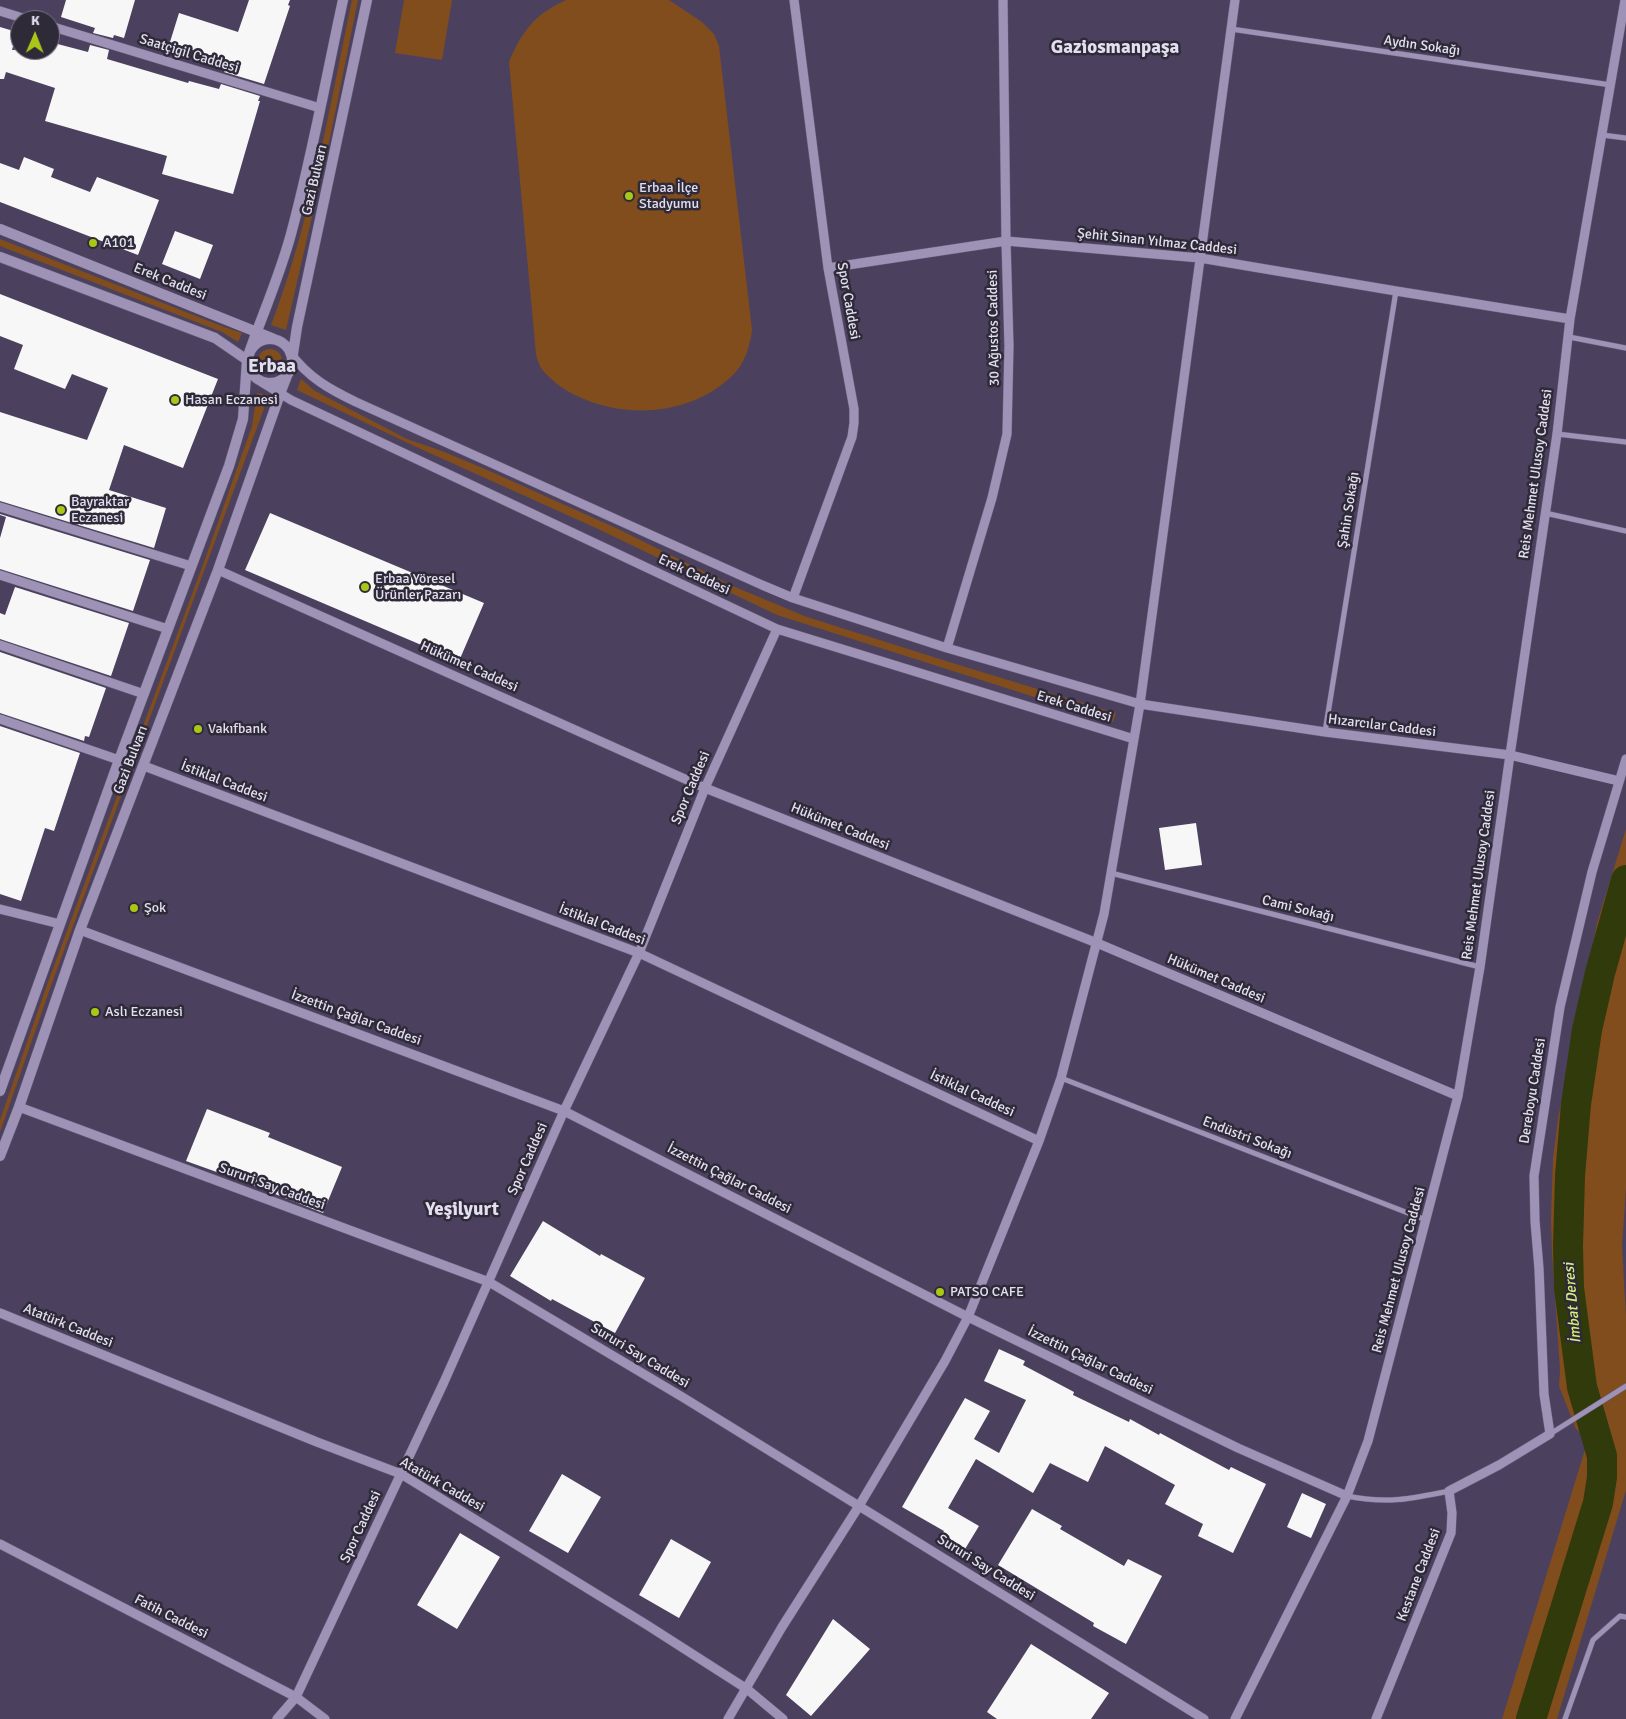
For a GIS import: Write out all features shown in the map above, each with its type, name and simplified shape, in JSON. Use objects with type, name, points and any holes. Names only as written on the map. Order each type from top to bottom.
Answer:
[{"type":"main road","name":"Gazi Bulvarı","points":[[0,1091],[229,466],[241,426],[248,356],[280,270],[291,233],[343,0]]},
{"type":"main road","name":"Gazi Bulvarı","points":[[0,1156],[19,1107],[80,930],[218,570],[291,362],[367,0]]},
{"type":"main road","name":"Erek Caddesi","points":[[0,229],[274,340]]},
{"type":"main road","points":[[0,257],[215,338],[248,356]]},
{"type":"main road","points":[[266,339],[274,340],[286,347],[291,362],[278,382],[263,383],[252,374],[248,356],[253,346],[259,342],[266,339]]},
{"type":"street","name":"Spor Caddesi","points":[[793,598],[852,437],[854,423],[854,408],[828,268],[794,0]]},
{"type":"street","name":"30 Ağustos Caddesi","points":[[948,648],[992,498],[1007,434],[1009,346],[1003,0]]},
{"type":"street","points":[[728,1719],[782,1627],[859,1506],[945,1361],[968,1318],[1039,1140],[1061,1078],[1097,943],[1140,704],[1236,0]]},
{"type":"street","name":"Reis Mehmet Ulusoy Caddesi","points":[[1234,1719],[1347,1496],[1368,1442],[1458,1096],[1480,968],[1557,434],[1570,319],[1624,0]]},
{"type":"street","name":"Saatçigil Caddesi","points":[[60,29],[320,108]]},
{"type":"street","name":"Aydın Sokağı","points":[[1231,30],[1610,85]]},
{"type":"street","points":[[1602,135],[1626,138]]},
{"type":"street","name":"Şehit Sinan Yılmaz Caddesi","points":[[828,268],[1006,241],[1200,258],[1570,319]]},
{"type":"street","name":"Şahin Sokağı","points":[[1325,732],[1396,291]]},
{"type":"street","points":[[1568,336],[1626,348]]},
{"type":"street","name":"Erek Caddesi","points":[[291,362],[302,368],[318,382],[356,402],[793,598],[948,648],[1140,704]]},
{"type":"street","name":"Erek Caddesi","points":[[263,383],[280,394],[777,629],[1134,739]]},
{"type":"street","points":[[1557,434],[1626,442]]},
{"type":"street","points":[[0,507],[192,566]]},
{"type":"street","points":[[1545,514],[1626,531]]},
{"type":"street","name":"Hükümet Caddesi","points":[[218,570],[705,788],[1097,943],[1458,1096]]},
{"type":"street","points":[[0,575],[168,629]]},
{"type":"street","name":"Spor Caddesi","points":[[277,1719],[296,1697],[402,1474],[564,1111],[638,953],[705,788],[777,629]]},
{"type":"street","points":[[0,645],[144,694]]},
{"type":"street","name":"Hızarcılar Caddesi","points":[[1140,704],[1325,732],[1510,755],[1623,783]]},
{"type":"street","points":[[0,719],[120,760]]},
{"type":"street","name":"Dereboyu Caddesi","points":[[1550,1434],[1544,1394],[1539,1269],[1534,1221],[1534,1176],[1560,1007],[1592,872],[1623,783],[1626,759]]},
{"type":"street","name":"İstiklal Caddesi","points":[[144,766],[638,953],[1039,1140]]},
{"type":"street","name":"Cami Sokağı","points":[[1111,873],[1480,968]]},
{"type":"street","points":[[0,909],[60,924]]},
{"type":"street","name":"İzzettin Çağlar Caddesi","points":[[80,930],[564,1111],[968,1318],[1238,1448],[1347,1496]]},
{"type":"street","name":"Endüstri Sokağı","points":[[1061,1078],[1426,1220]]},
{"type":"street","name":"Sururi Say Caddesi","points":[[19,1107],[489,1282],[684,1398],[1204,1719]]},
{"type":"street","name":"Atatürk Caddesi","points":[[0,1313],[317,1442],[402,1474],[747,1688],[783,1719]]},
{"type":"street","points":[[1347,1496],[1366,1500],[1406,1500],[1450,1491],[1484,1474],[1626,1386]]},
{"type":"street","name":"Kestane Caddesi","points":[[1376,1719],[1451,1533],[1453,1524],[1450,1491]]},
{"type":"street","name":"Fatih Caddesi","points":[[0,1544],[296,1697],[325,1719]]},
{"type":"street","points":[[1565,1719],[1593,1640],[1620,1616],[1626,1618]]},
{"type":"shaded area","points":[[352,0],[358,0],[330,138],[286,330],[271,325],[285,286],[308,205]]},
{"type":"shaded area","points":[[404,0],[452,0],[442,60],[395,53]]},
{"type":"shaded area","name":"Erbaa İlçe Stadyumu","points":[[566,0],[669,0],[702,22],[714,34],[719,46],[752,330],[746,354],[741,365],[733,375],[717,388],[698,399],[679,406],[658,410],[638,410],[596,404],[572,394],[549,377],[541,368],[537,358],[509,62],[519,41],[531,25],[546,11]]},
{"type":"shaded area","points":[[0,239],[242,333],[238,342],[222,332],[0,246]]},
{"type":"shaded area","points":[[270,349],[279,352],[282,361],[279,370],[270,373],[261,370],[258,361],[261,352]]},
{"type":"shaded area","points":[[301,379],[315,391],[407,439],[485,469],[618,529],[735,587],[807,617],[1116,713],[1113,722],[777,615],[596,528],[412,445],[297,390]]},
{"type":"shaded area","points":[[257,393],[269,395],[52,983],[0,1132],[0,1120],[48,982],[204,562],[252,426]]},
{"type":"shaded area","points":[[1626,829],[1626,1188],[1622,1246],[1626,1317],[1626,1490],[1557,1719],[1502,1719],[1588,1440],[1576,1429],[1559,1386],[1560,1370],[1551,1218],[1553,1159],[1558,1119],[1597,923]]},
{"type":"building","points":[[66,0],[135,0],[124,38],[114,35],[113,38],[93,33],[95,28],[61,17]]},
{"type":"building","points":[[249,0],[290,0],[288,5],[290,6],[264,84],[224,72],[228,62],[170,42],[179,13],[238,32]]},
{"type":"building","points":[[0,27],[10,30],[10,60],[60,60],[60,45],[88,52],[90,45],[109,50],[107,59],[188,83],[189,81],[219,89],[221,84],[260,96],[258,101],[260,101],[233,194],[162,174],[167,156],[45,121],[55,88],[6,72],[4,79],[0,79]]},
{"type":"building","points":[[24,157],[54,169],[51,177],[90,192],[97,177],[159,200],[138,255],[0,202],[0,163],[19,170]]},
{"type":"building","points":[[175,231],[213,245],[200,279],[162,264]]},
{"type":"building","points":[[0,294],[218,379],[183,468],[124,445],[109,490],[166,508],[154,548],[0,501],[0,412],[87,440],[108,388],[72,374],[65,389],[14,369],[23,345],[0,336]]},
{"type":"building","name":"Erbaa Yöresel Ürünler Pazarı","points":[[270,513],[484,603],[459,661],[245,570]]},
{"type":"building","points":[[0,514],[150,560],[133,611],[0,569],[0,538],[6,517]]},
{"type":"building","points":[[15,587],[129,623],[111,676],[0,639],[0,613],[5,615]]},
{"type":"building","points":[[0,652],[106,688],[89,737],[85,736],[84,741],[0,713]]},
{"type":"building","points":[[0,726],[80,753],[54,831],[45,828],[21,901],[0,894]]},
{"type":"building","points":[[1196,823],[1202,865],[1165,870],[1159,828]]},
{"type":"building","points":[[207,1109],[270,1133],[268,1137],[342,1167],[323,1213],[186,1161]]},
{"type":"building","points":[[543,1221],[600,1256],[601,1254],[645,1278],[615,1333],[552,1299],[551,1301],[510,1276]]},
{"type":"building","points":[[999,1349],[1025,1361],[1023,1365],[1074,1392],[1073,1395],[1129,1422],[1130,1419],[1159,1435],[1160,1433],[1229,1470],[1231,1467],[1266,1484],[1233,1553],[1198,1536],[1203,1524],[1165,1504],[1175,1485],[1105,1446],[1088,1482],[1050,1463],[1033,1493],[976,1459],[948,1508],[979,1526],[962,1554],[938,1541],[944,1531],[902,1507],[965,1398],[990,1411],[974,1439],[999,1453],[1026,1400],[984,1381]]},
{"type":"building","points":[[562,1474],[601,1497],[568,1553],[529,1531]]},
{"type":"building","points":[[1302,1493],[1326,1504],[1311,1538],[1287,1527]]},
{"type":"building","points":[[1032,1509],[1062,1526],[1060,1529],[1124,1566],[1128,1559],[1162,1576],[1126,1644],[1093,1626],[1094,1623],[998,1565]]},
{"type":"building","points":[[460,1533],[500,1557],[457,1629],[417,1605]]},
{"type":"building","points":[[671,1539],[711,1562],[679,1618],[639,1595]]},
{"type":"building","points":[[833,1619],[870,1649],[811,1716],[786,1695]]},
{"type":"building","points":[[1031,1644],[1109,1693],[1091,1719],[997,1719],[987,1712]]},
{"type":"waterway","name":"İmbat Deresi","points":[[1531,1719],[1598,1503],[1602,1477],[1602,1456],[1582,1387],[1569,1288],[1570,1176],[1576,1104],[1587,1030],[1600,973],[1626,880]]},
{"type":"place","name":"Erbaa İlçe Stadyumu","points":[[629,196]]},
{"type":"place","name":"A101","points":[[93,243]]},
{"type":"place","name":"Hasan Eczanesi","points":[[175,400]]},
{"type":"place","name":"Bayraktar Eczanesi","points":[[61,510]]},
{"type":"place","name":"Erbaa Yöresel Ürünler Pazarı","points":[[365,587]]},
{"type":"place","name":"Vakıfbank","points":[[198,729]]},
{"type":"place","name":"Şok","points":[[134,908]]},
{"type":"place","name":"Aslı Eczanesi","points":[[95,1012]]},
{"type":"place","name":"PATSO CAFE","points":[[940,1292]]},
{"type":"district","name":"Gaziosmanpaşa","points":[[1115,48]]},
{"type":"district","name":"Erbaa","points":[[272,367]]},
{"type":"district","name":"Yeşilyurt","points":[[462,1210]]}]
